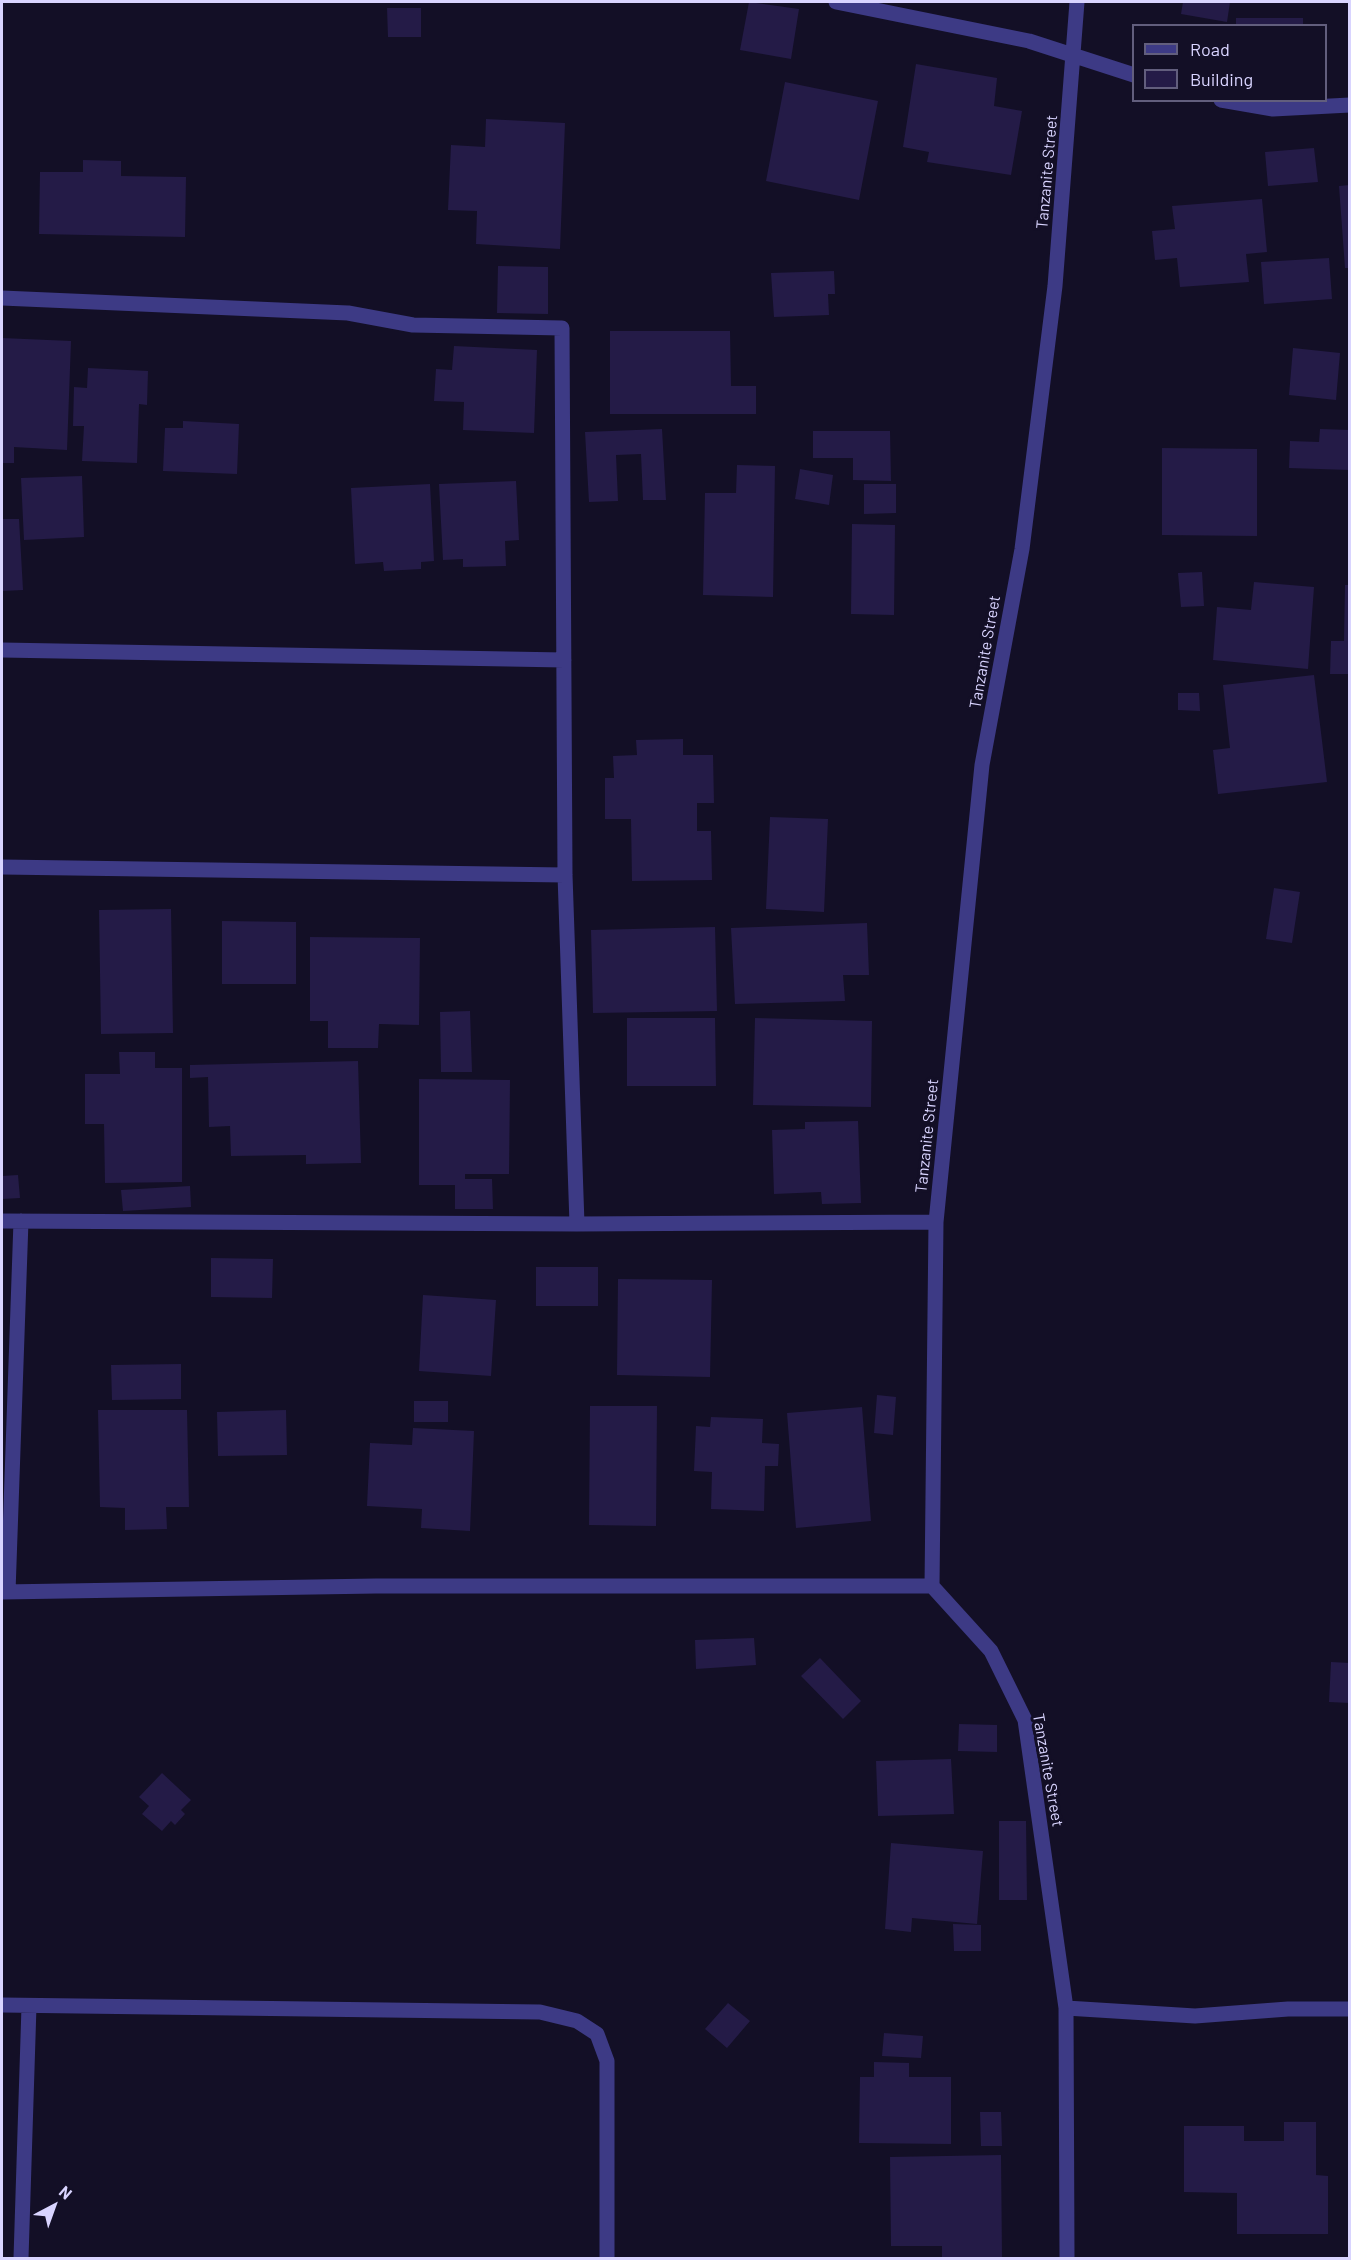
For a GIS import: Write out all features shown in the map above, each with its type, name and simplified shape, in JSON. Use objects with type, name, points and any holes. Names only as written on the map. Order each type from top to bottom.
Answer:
[{"type":"street","points":[[836,2],[1029,41],[1132,74]]},
{"type":"street","name":"Tanzanite Street","points":[[1067,2259],[1066,2008],[1024,1720],[991,1651],[932,1586],[936,1222],[982,765],[1022,549],[1055,286],[1077,2]]},
{"type":"street","points":[[1233,102],[1273,109],[1350,105]]},
{"type":"street","points":[[2,298],[348,313],[413,326],[562,328],[565,875],[577,1224]]},
{"type":"street","points":[[2,650],[564,660]]},
{"type":"street","points":[[2,867],[565,875]]},
{"type":"street","points":[[2,1221],[577,1224],[936,1222]]},
{"type":"street","points":[[21,1221],[5,1592],[376,1586],[932,1586]]},
{"type":"street","points":[[2,2005],[540,2012],[577,2021],[597,2034],[607,2061],[607,2259]]},
{"type":"street","points":[[21,2259],[29,2006]]},
{"type":"street","points":[[1066,2008],[1195,2016],[1288,2009],[1350,2010]]},
{"type":"building","points":[[749,2],[799,9],[791,59],[740,50]]},
{"type":"building","points":[[1183,2],[1230,2],[1227,22],[1181,14]]},
{"type":"building","points":[[387,8],[421,8],[421,37],[388,37]]},
{"type":"building","points":[[1236,18],[1303,18],[1303,24],[1236,24]]},
{"type":"building","points":[[916,64],[997,78],[994,106],[1022,111],[1011,175],[927,162],[929,152],[903,147]]},
{"type":"building","points":[[785,82],[878,101],[859,200],[766,181]]},
{"type":"building","points":[[486,119],[565,123],[560,249],[476,244],[477,211],[448,210],[451,145],[485,147]]},
{"type":"building","points":[[1314,148],[1318,182],[1268,186],[1265,152]]},
{"type":"building","points":[[83,160],[121,161],[121,176],[186,177],[185,237],[39,234],[40,172],[83,172]]},
{"type":"building","points":[[1350,185],[1350,268],[1345,268],[1339,186]]},
{"type":"building","points":[[1262,199],[1267,252],[1246,254],[1249,282],[1180,287],[1177,258],[1155,260],[1152,231],[1175,229],[1172,206]]},
{"type":"building","points":[[1329,258],[1332,299],[1264,304],[1261,262]]},
{"type":"building","points":[[498,266],[548,267],[548,314],[497,313]]},
{"type":"building","points":[[834,271],[835,294],[828,294],[829,315],[774,317],[771,273]]},
{"type":"building","points":[[610,331],[730,331],[731,386],[756,386],[756,414],[610,414]]},
{"type":"building","points":[[2,338],[71,341],[67,450],[14,447],[14,463],[2,463]]},
{"type":"building","points":[[454,346],[537,350],[534,433],[463,430],[464,402],[434,401],[436,369],[452,370]]},
{"type":"building","points":[[1293,348],[1340,353],[1336,400],[1289,395]]},
{"type":"building","points":[[88,368],[148,371],[147,405],[139,404],[137,463],[82,461],[84,426],[73,426],[74,387],[87,388]]},
{"type":"building","points":[[183,421],[239,424],[237,474],[163,471],[165,428],[183,428]]},
{"type":"building","points":[[662,429],[666,500],[643,500],[641,454],[616,455],[618,501],[589,502],[585,432]]},
{"type":"building","points":[[1320,429],[1350,430],[1350,470],[1289,468],[1290,441],[1319,442]]},
{"type":"building","points":[[813,431],[890,431],[891,481],[853,480],[853,458],[813,458]]},
{"type":"building","points":[[1162,448],[1257,449],[1257,536],[1162,535]]},
{"type":"building","points":[[737,465],[775,466],[773,597],[703,595],[705,493],[736,493]]},
{"type":"building","points":[[800,469],[833,475],[829,505],[795,499]]},
{"type":"building","points":[[82,476],[84,537],[24,540],[21,478]]},
{"type":"building","points":[[516,481],[519,540],[505,541],[506,566],[463,567],[463,559],[443,560],[439,484]]},
{"type":"building","points":[[430,484],[434,561],[421,562],[421,569],[384,571],[383,562],[355,564],[351,488]]},
{"type":"building","points":[[864,484],[896,484],[896,513],[864,514]]},
{"type":"building","points":[[2,519],[19,519],[23,590],[2,591]]},
{"type":"building","points":[[852,524],[895,525],[894,615],[851,614]]},
{"type":"building","points":[[1202,572],[1204,606],[1181,607],[1178,573]]},
{"type":"building","points":[[1254,582],[1314,587],[1308,669],[1213,660],[1217,607],[1251,610]]},
{"type":"building","points":[[1345,585],[1350,585],[1350,674],[1330,674],[1331,641],[1344,641]]},
{"type":"building","points":[[1314,675],[1327,782],[1218,794],[1213,750],[1230,748],[1223,685]]},
{"type":"building","points":[[1178,693],[1199,693],[1200,711],[1178,710]]},
{"type":"building","points":[[683,739],[683,755],[713,755],[714,803],[697,803],[697,831],[711,831],[712,880],[632,881],[631,819],[605,819],[605,778],[614,778],[613,756],[637,755],[636,740]]},
{"type":"building","points":[[770,817],[828,819],[824,912],[766,909]]},
{"type":"building","points":[[1274,888],[1300,892],[1292,943],[1266,939]]},
{"type":"building","points":[[171,909],[173,1033],[101,1034],[99,910]]},
{"type":"building","points":[[222,921],[296,922],[296,984],[222,984]]},
{"type":"building","points":[[867,923],[869,975],[843,975],[845,1001],[735,1004],[731,928]]},
{"type":"building","points":[[715,927],[717,1011],[593,1013],[591,930]]},
{"type":"building","points":[[310,937],[420,938],[419,1025],[379,1024],[378,1048],[328,1048],[328,1021],[310,1021]]},
{"type":"building","points":[[470,1011],[472,1072],[441,1072],[440,1012]]},
{"type":"building","points":[[627,1018],[715,1018],[716,1086],[627,1086]]},
{"type":"building","points":[[755,1018],[872,1021],[871,1107],[753,1105]]},
{"type":"building","points":[[119,1052],[155,1052],[155,1068],[182,1068],[182,1182],[105,1183],[104,1124],[85,1124],[85,1074],[120,1074]]},
{"type":"building","points":[[358,1061],[361,1163],[306,1164],[306,1155],[231,1156],[230,1126],[209,1127],[208,1077],[190,1078],[190,1065]]},
{"type":"building","points":[[419,1079],[510,1080],[509,1174],[465,1174],[465,1179],[492,1179],[493,1209],[455,1209],[455,1185],[419,1185]]},
{"type":"building","points":[[858,1121],[861,1203],[822,1204],[821,1192],[774,1194],[772,1130],[805,1129],[805,1122]]},
{"type":"building","points":[[18,1175],[20,1198],[2,1199],[2,1176]]},
{"type":"building","points":[[190,1186],[191,1207],[123,1211],[121,1190]]},
{"type":"building","points":[[211,1258],[273,1259],[272,1298],[211,1297]]},
{"type":"building","points":[[536,1267],[598,1267],[598,1306],[536,1306]]},
{"type":"building","points":[[618,1279],[712,1280],[710,1377],[617,1375]]},
{"type":"building","points":[[423,1295],[496,1300],[491,1376],[419,1371]]},
{"type":"building","points":[[181,1364],[181,1399],[112,1400],[111,1365]]},
{"type":"building","points":[[877,1395],[896,1397],[893,1435],[874,1433]]},
{"type":"building","points":[[414,1401],[448,1401],[448,1422],[414,1422]]},
{"type":"building","points":[[590,1406],[657,1406],[656,1526],[589,1525]]},
{"type":"building","points":[[862,1407],[871,1521],[796,1528],[787,1413]]},
{"type":"building","points":[[98,1410],[187,1410],[189,1507],[166,1507],[167,1529],[125,1530],[125,1508],[100,1507]]},
{"type":"building","points":[[286,1410],[287,1455],[218,1456],[217,1412]]},
{"type":"building","points":[[711,1417],[763,1419],[762,1443],[779,1444],[778,1466],[765,1466],[764,1511],[711,1509],[712,1472],[694,1471],[696,1426],[710,1427]]},
{"type":"building","points":[[413,1428],[474,1431],[470,1531],[421,1528],[422,1509],[367,1506],[370,1443],[412,1445]]},
{"type":"building","points":[[754,1638],[756,1665],[696,1669],[695,1640]]},
{"type":"building","points":[[820,1658],[861,1701],[843,1719],[801,1676]]},
{"type":"building","points":[[1331,1662],[1350,1663],[1350,1703],[1329,1702]]},
{"type":"building","points":[[959,1724],[997,1725],[997,1752],[958,1751]]},
{"type":"building","points":[[951,1759],[954,1814],[878,1816],[876,1761]]},
{"type":"building","points":[[162,1773],[191,1800],[181,1810],[185,1814],[175,1825],[171,1821],[162,1831],[142,1814],[149,1806],[139,1797]]},
{"type":"building","points":[[999,1821],[1026,1821],[1027,1900],[999,1900]]},
{"type":"building","points":[[891,1843],[983,1851],[977,1924],[912,1918],[911,1932],[885,1929]]},
{"type":"building","points":[[953,1924],[981,1925],[981,1951],[954,1951]]},
{"type":"building","points":[[728,2003],[750,2021],[727,2048],[705,2029]]},
{"type":"building","points":[[884,2033],[923,2036],[921,2058],[882,2056]]},
{"type":"building","points":[[874,2062],[909,2063],[909,2077],[951,2077],[951,2144],[859,2143],[860,2077],[874,2077]]},
{"type":"building","points":[[980,2112],[1001,2112],[1002,2146],[981,2146]]},
{"type":"building","points":[[1284,2122],[1316,2122],[1316,2175],[1328,2176],[1328,2234],[1237,2234],[1237,2193],[1184,2192],[1184,2126],[1244,2126],[1244,2141],[1284,2141]]},
{"type":"building","points":[[1001,2155],[1002,2258],[942,2258],[942,2246],[891,2246],[890,2157]]}]
